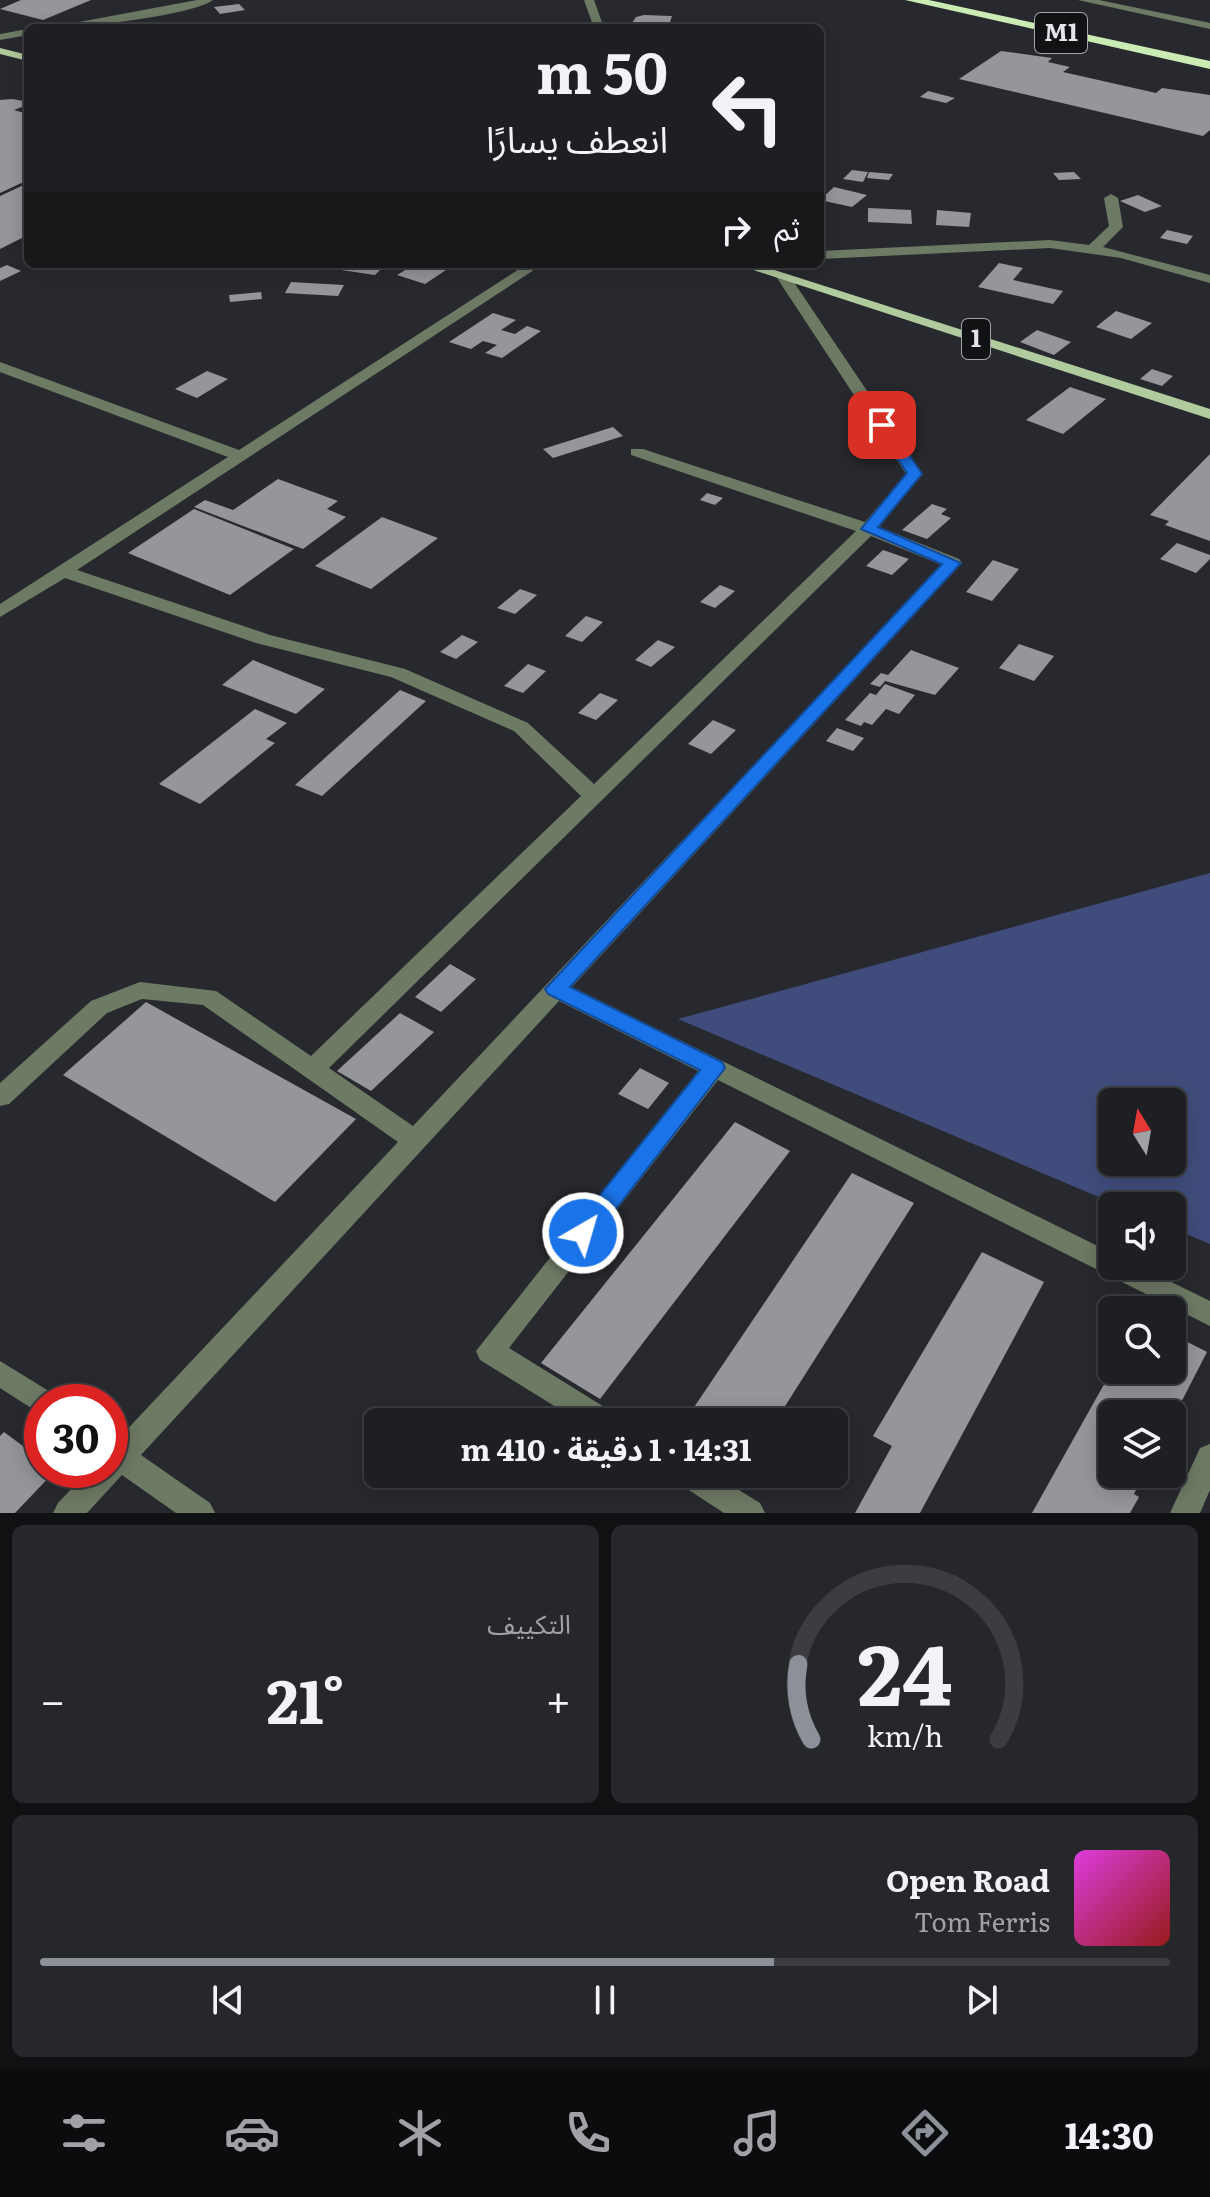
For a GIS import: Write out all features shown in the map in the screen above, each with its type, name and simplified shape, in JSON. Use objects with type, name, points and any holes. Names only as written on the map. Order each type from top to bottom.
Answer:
[{"type":"highway","name":"M1","points":[[911,0],[1210,65]]},
{"type":"highway","name":"M1","points":[[969,0],[1210,53]]},
{"type":"main road","points":[[0,51],[24,57]]},
{"type":"main road","name":"1","points":[[754,268],[1210,414]]},
{"type":"street","points":[[77,24],[190,6],[208,0]]},
{"type":"street","points":[[589,0],[598,24]]},
{"type":"street","points":[[1083,0],[1210,26]]},
{"type":"street","points":[[0,37],[24,33]]},
{"type":"street","points":[[1092,250],[1116,227],[1111,198]]},
{"type":"street","points":[[824,255],[1050,244],[1122,254],[1210,279]]},
{"type":"street","points":[[0,612],[530,268]]},
{"type":"street","points":[[313,1069],[868,529],[915,474],[784,278]]},
{"type":"street","points":[[0,367],[240,456]]},
{"type":"street","points":[[128,1444],[953,563],[868,529],[637,452]]},
{"type":"street","points":[[63,571],[263,639],[398,673],[521,727],[594,796]]},
{"type":"street","points":[[555,989],[1098,1259]]},
{"type":"street","points":[[0,1097],[99,1007],[140,990],[208,997],[415,1140]]},
{"type":"street","points":[[582,1408],[490,1351],[714,1068]]},
{"type":"street","points":[[1141,1280],[1210,1314]]},
{"type":"street","points":[[0,1373],[24,1390]]},
{"type":"street","points":[[1185,1513],[1210,1457]]},
{"type":"street","points":[[128,1470],[200,1513]]},
{"type":"street","points":[[68,1513],[89,1488]]},
{"type":"street","points":[[710,1488],[750,1513]]},
{"type":"shaded area","points":[[1210,873],[1210,1244],[1186,1234],[1186,1192],[1098,1192],[1098,1197],[678,1019]]},
{"type":"building","points":[[21,0],[91,0],[43,20],[0,9]]},
{"type":"building","points":[[239,4],[245,10],[220,14],[214,7]]},
{"type":"building","points":[[672,16],[669,24],[631,24],[636,17]]},
{"type":"building","points":[[1001,51],[1052,58],[1048,62],[1070,67],[1063,72],[1156,93],[1162,88],[1210,95],[1210,130],[1203,136],[959,79]]},
{"type":"building","points":[[928,91],[955,98],[946,103],[920,97]]},
{"type":"building","points":[[0,100],[24,101],[22,107],[14,110],[24,113],[24,182],[0,193]]},
{"type":"building","points":[[852,170],[868,172],[863,182],[843,179]]},
{"type":"building","points":[[869,172],[893,174],[889,180],[867,178]]},
{"type":"building","points":[[1074,172],[1081,179],[1059,180],[1053,173]]},
{"type":"building","points":[[24,185],[24,237],[0,249],[0,196]]},
{"type":"building","points":[[834,187],[867,195],[852,207],[824,201],[824,196]]},
{"type":"building","points":[[1138,195],[1162,206],[1145,212],[1120,201]]},
{"type":"building","points":[[868,208],[911,210],[912,224],[868,222]]},
{"type":"building","points":[[937,210],[971,213],[969,227],[936,225]]},
{"type":"building","points":[[1167,230],[1193,236],[1187,244],[1160,238]]},
{"type":"building","points":[[999,263],[1023,268],[1013,280],[1063,291],[1053,304],[978,287]]},
{"type":"building","points":[[7,265],[21,271],[0,281],[0,268]]},
{"type":"building","points":[[375,268],[381,269],[375,275],[334,269]]},
{"type":"building","points":[[408,268],[449,268],[425,284],[397,275]]},
{"type":"building","points":[[291,282],[344,285],[338,296],[285,293]]},
{"type":"building","points":[[261,292],[262,299],[230,302],[229,295]]},
{"type":"building","points":[[1116,311],[1152,323],[1131,339],[1096,327]]},
{"type":"building","points":[[493,313],[516,320],[501,330],[515,334],[527,326],[541,331],[502,358],[485,353],[497,345],[483,341],[471,349],[449,342]]},
{"type":"building","points":[[1037,330],[1071,342],[1054,355],[1020,342]]},
{"type":"building","points":[[1152,369],[1173,376],[1162,386],[1140,379]]},
{"type":"building","points":[[207,371],[228,379],[197,398],[175,389]]},
{"type":"building","points":[[1070,387],[1106,399],[1063,434],[1026,420]]},
{"type":"building","points":[[613,427],[623,436],[553,458],[543,449]]},
{"type":"building","points":[[1210,454],[1210,541],[1165,525],[1169,521],[1150,515]]},
{"type":"building","points":[[278,479],[338,501],[327,509],[346,517],[303,549],[194,507],[205,500],[233,510]]},
{"type":"building","points":[[707,493],[723,498],[715,505],[700,500]]},
{"type":"building","points":[[932,504],[947,509],[941,514],[951,518],[927,539],[902,530]]},
{"type":"building","points":[[194,509],[294,549],[230,595],[128,553]]},
{"type":"building","points":[[382,517],[438,538],[371,589],[315,566]]},
{"type":"building","points":[[1177,543],[1210,555],[1210,559],[1196,573],[1160,559]]},
{"type":"building","points":[[883,550],[909,559],[892,575],[866,566]]},
{"type":"building","points":[[993,560],[1019,569],[992,601],[966,592]]},
{"type":"building","points":[[720,585],[735,591],[715,608],[700,602]]},
{"type":"building","points":[[520,589],[537,595],[515,614],[497,608]]},
{"type":"building","points":[[586,616],[603,622],[582,642],[565,636]]},
{"type":"building","points":[[462,635],[478,642],[456,659],[440,652]]},
{"type":"building","points":[[658,640],[675,647],[651,667],[635,660]]},
{"type":"building","points":[[1019,644],[1054,656],[1034,681],[999,668]]},
{"type":"building","points":[[911,650],[959,668],[935,695],[885,681],[880,687],[870,684],[881,673],[888,675]]},
{"type":"building","points":[[253,660],[325,689],[296,714],[222,685]]},
{"type":"building","points":[[528,664],[546,671],[523,693],[504,686]]},
{"type":"building","points":[[885,684],[915,695],[899,714],[886,709],[872,725],[864,722],[861,726],[845,720],[870,693],[876,695]]},
{"type":"building","points":[[400,690],[426,701],[322,796],[295,785]]},
{"type":"building","points":[[600,693],[618,700],[596,720],[578,713]]},
{"type":"building","points":[[255,709],[287,723],[266,739],[275,743],[200,804],[159,784]]},
{"type":"building","points":[[713,720],[736,730],[711,754],[688,744]]},
{"type":"building","points":[[837,728],[864,738],[853,751],[826,741]]},
{"type":"building","points":[[450,964],[476,979],[441,1012],[415,997]]},
{"type":"building","points":[[146,1002],[356,1119],[275,1202],[63,1075]]},
{"type":"building","points":[[400,1013],[434,1032],[371,1091],[337,1071]]},
{"type":"building","points":[[640,1068],[669,1083],[648,1109],[618,1094]]},
{"type":"building","points":[[735,1122],[790,1151],[600,1399],[541,1363]]},
{"type":"building","points":[[852,1173],[914,1203],[784,1408],[693,1408]]},
{"type":"building","points":[[982,1252],[1044,1282],[920,1513],[855,1513],[892,1446],[873,1436]]},
{"type":"building","points":[[1186,1341],[1207,1352],[1182,1400],[1098,1400],[1098,1488],[1137,1488],[1134,1494],[1139,1497],[1130,1513],[1032,1513],[1104,1384],[1186,1384]]},
{"type":"building","points":[[4,1432],[24,1447],[24,1488],[39,1488],[15,1513],[0,1513],[0,1436]]},
{"type":"route","points":[[583,1233],[714,1068],[555,989],[953,563],[868,529],[915,474],[882,425]]}]
